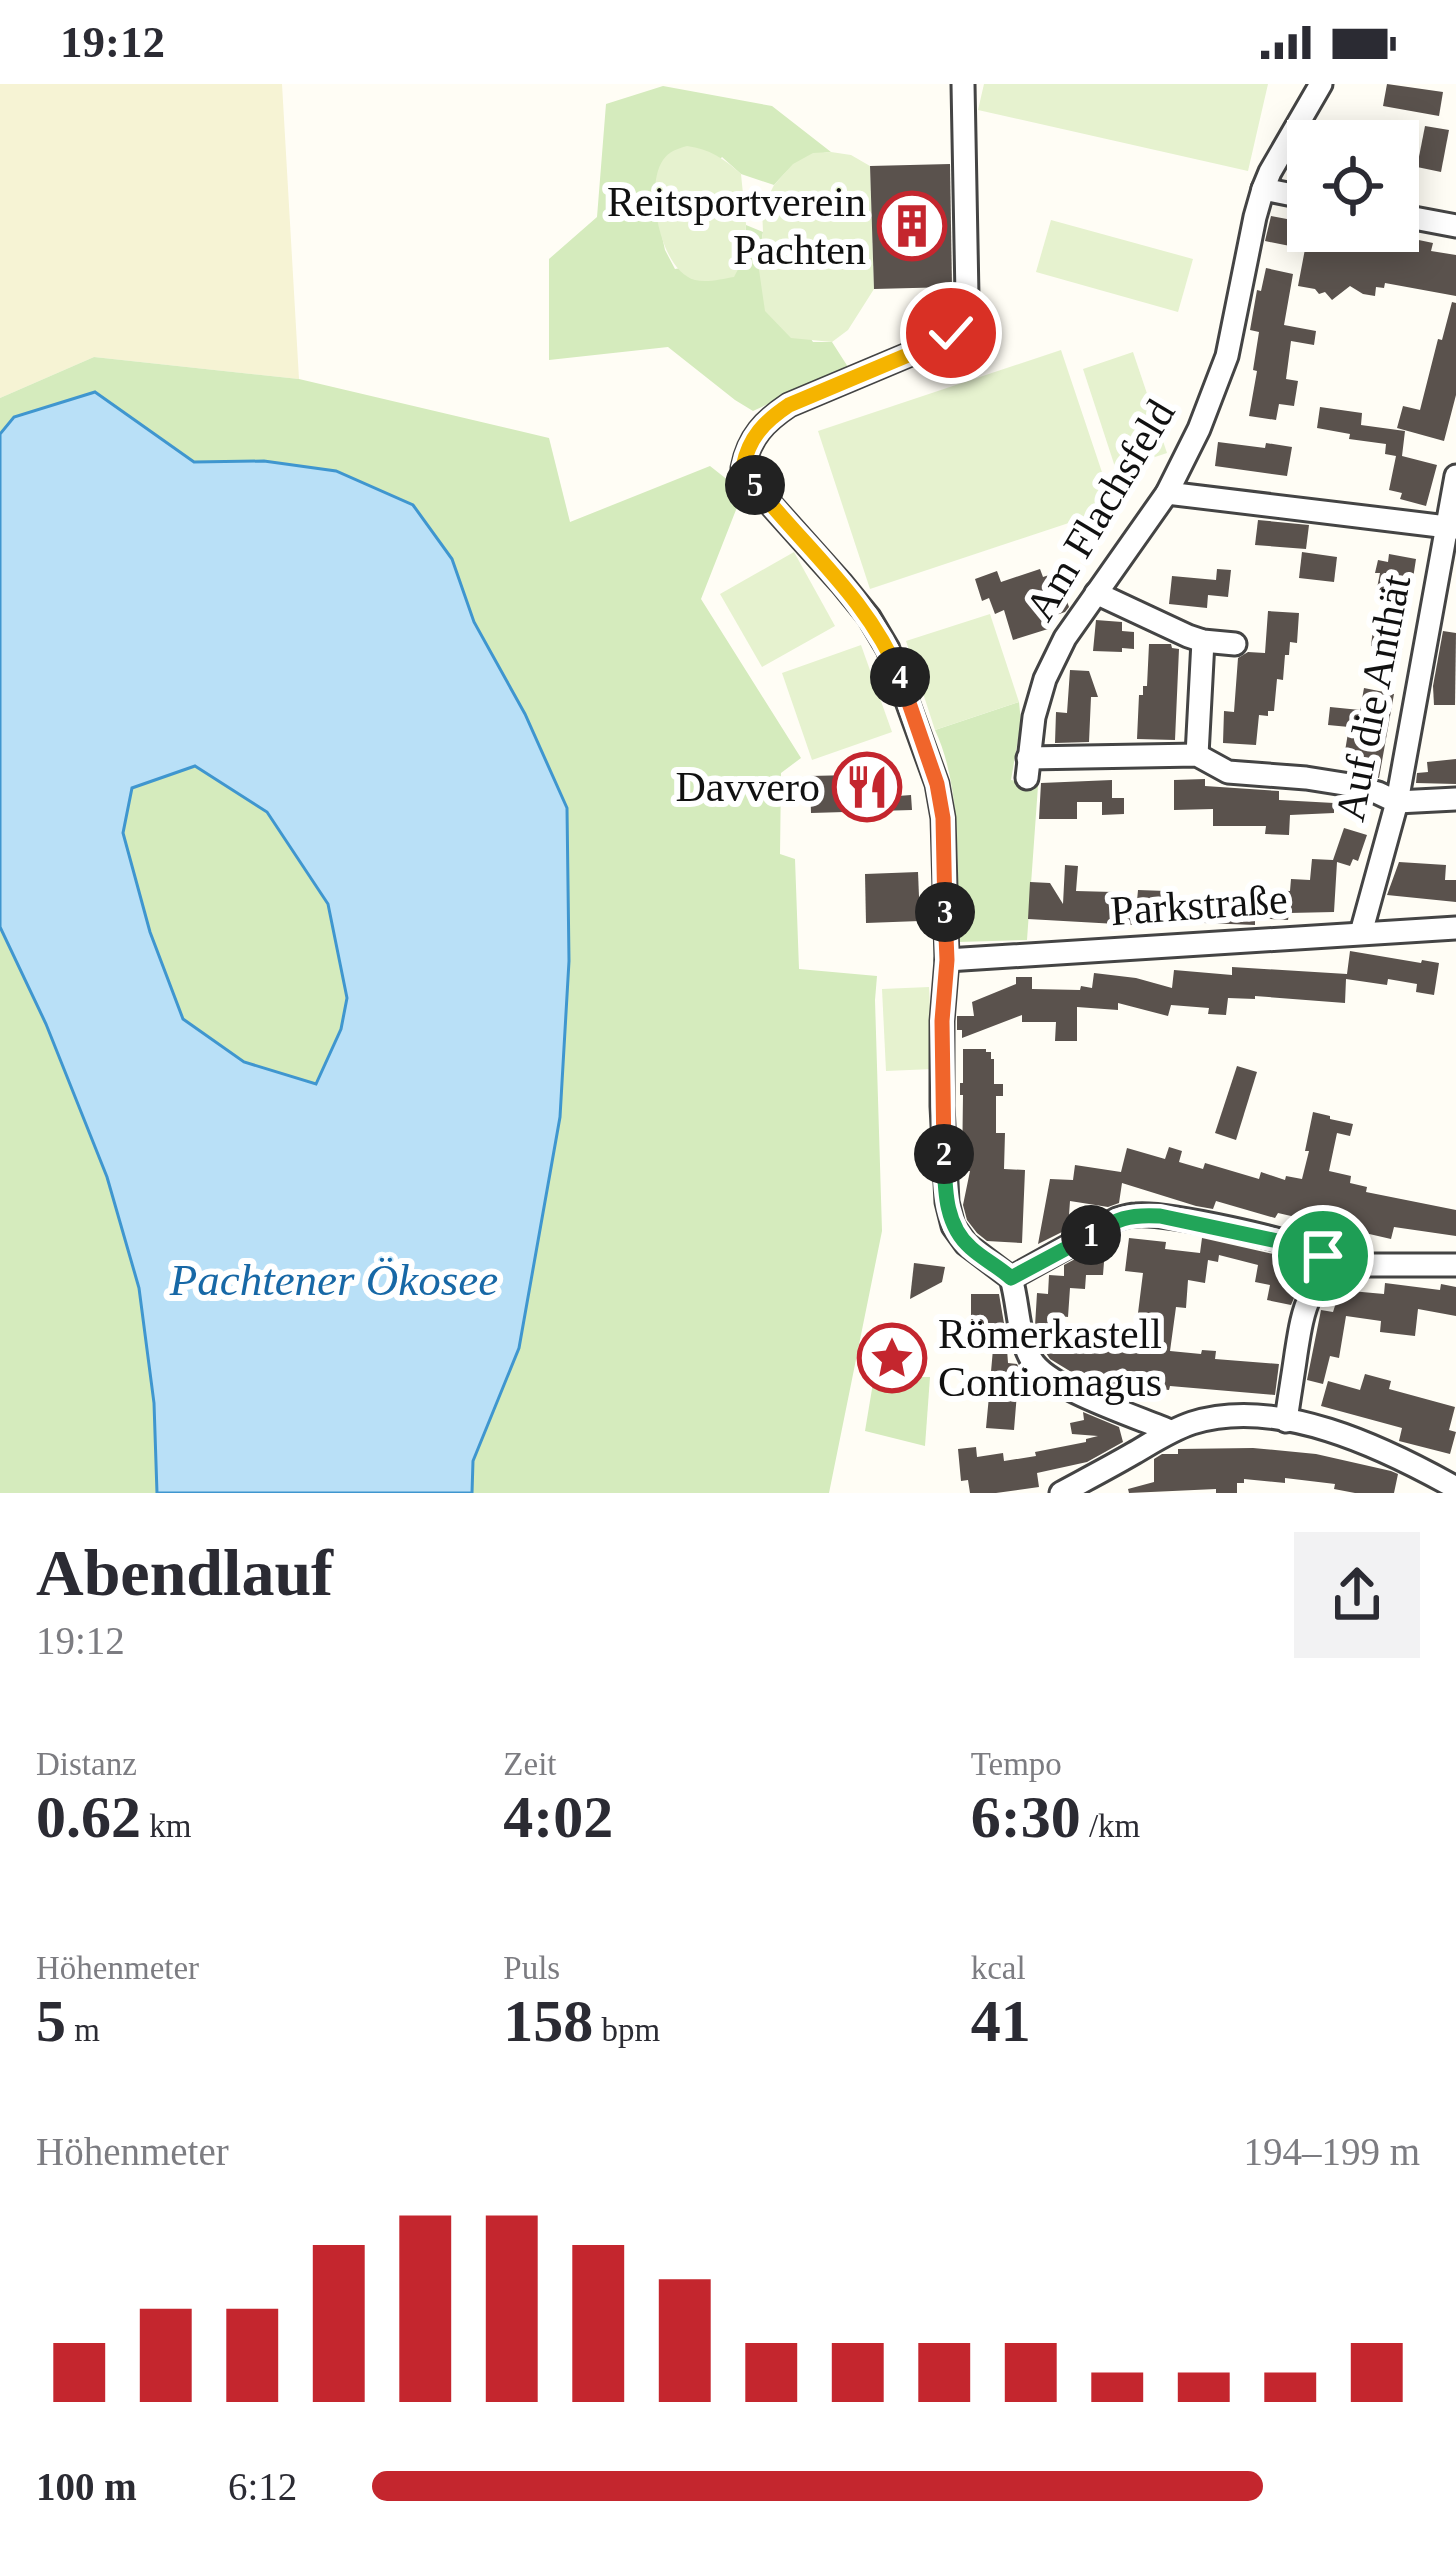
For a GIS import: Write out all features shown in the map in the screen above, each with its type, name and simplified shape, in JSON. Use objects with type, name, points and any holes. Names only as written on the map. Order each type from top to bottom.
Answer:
[{"type":"street","points":[[963,84],[967,296],[962,319],[934,344],[789,405],[754,435],[743,467],[869,617],[888,649],[937,784],[943,818],[947,960],[942,1106],[947,1202],[953,1226],[966,1244],[1011,1278],[1017,1324],[1040,1373],[1170,1431]]},
{"type":"street","name":"Am Flachsfeld","points":[[1197,754],[1027,768],[1034,717],[1065,638],[1167,493],[1199,429],[1227,356],[1255,217],[1270,172],[1321,84]]},
{"type":"street","points":[[1264,190],[1287,194]]},
{"type":"street","points":[[1419,219],[1456,226]]},
{"type":"street","name":"Auf die Anthät","points":[[1361,933],[1397,802],[1456,476]]},
{"type":"street","points":[[1167,493],[1450,527]]},
{"type":"street","points":[[1096,592],[1188,637],[1234,644]]},
{"type":"street","points":[[1203,641],[1197,754],[1228,772],[1350,785],[1397,802],[1456,799]]},
{"type":"street","name":"Parkstraße","points":[[947,960],[1456,928]]},
{"type":"street","points":[[1011,1278],[1117,1219],[1137,1215],[1301,1246],[1337,1267]]},
{"type":"street","points":[[1286,1420],[1307,1298],[1321,1278],[1337,1267],[1456,1265]]},
{"type":"street","points":[[1060,1493],[1170,1431],[1227,1417],[1308,1424],[1361,1441],[1456,1488]]},
{"type":"shaded area","points":[[0,84],[282,84],[299,379],[94,357],[0,398]]},
{"type":"green space","points":[[984,84],[1268,84],[1248,171],[978,110]]},
{"type":"green space","points":[[663,86],[772,106],[831,152],[799,162],[774,185],[741,174],[722,157],[660,227],[675,269],[744,258],[746,225],[763,232],[758,263],[813,342],[832,342],[848,367],[753,411],[668,347],[549,360],[549,259],[597,217],[606,104]]},
{"type":"green space","points":[[687,146],[716,155],[741,174],[744,258],[734,277],[695,280],[683,273],[664,245],[656,207],[657,173],[668,154]]},
{"type":"green space","points":[[813,153],[851,155],[870,166],[874,289],[848,330],[832,342],[791,338],[765,311],[758,263],[762,209],[774,185],[793,164]]},
{"type":"green space","points":[[1051,220],[1193,259],[1178,312],[1036,272]]},
{"type":"green space","points":[[1061,350],[1114,508],[870,589],[818,431]]},
{"type":"green space","points":[[1133,352],[1167,453],[1116,470],[1083,369]]},
{"type":"green space","points":[[94,357],[299,379],[549,438],[570,522],[710,466],[743,492],[701,599],[801,758],[781,773],[780,854],[795,859],[799,969],[877,976],[882,1231],[829,1493],[472,1493],[473,1461],[519,1348],[525,714],[474,622],[452,559],[264,461],[194,462],[95,392],[14,417],[0,434],[0,398]]},
{"type":"green space","points":[[794,552],[835,626],[762,667],[720,594]]},
{"type":"green space","points":[[990,614],[1019,702],[935,730],[906,641]]},
{"type":"green space","points":[[861,645],[892,732],[812,760],[782,673]]},
{"type":"green space","points":[[1019,702],[1021,722],[1011,780],[1038,786],[1027,940],[958,942],[954,806],[935,730]]},
{"type":"green space","points":[[195,766],[267,812],[328,904],[347,998],[341,1029],[316,1084],[244,1062],[183,1019],[150,932],[123,833],[132,787]]},
{"type":"green space","points":[[0,927],[46,1024],[107,1178],[139,1288],[154,1403],[157,1493],[0,1493]]},
{"type":"green space","points":[[929,987],[933,1069],[886,1071],[882,989]]},
{"type":"green space","points":[[874,1377],[930,1377],[925,1446],[865,1431]]},
{"type":"water","name":"Pachtener Ökosee","points":[[95,392],[194,462],[264,461],[336,471],[413,505],[452,559],[474,622],[525,714],[567,808],[569,961],[560,1117],[519,1348],[473,1461],[472,1493],[157,1493],[154,1403],[139,1288],[107,1177],[46,1024],[0,927],[0,434],[14,417]],"holes":[[[195,766],[267,812],[328,904],[347,998],[341,1029],[316,1084],[244,1062],[183,1019],[150,932],[123,833],[132,788]]]},
{"type":"building","points":[[1387,84],[1443,92],[1439,116],[1383,106]]},
{"type":"building","points":[[1425,126],[1449,130],[1441,172],[1419,167]]},
{"type":"building","name":"Reitsportverein Pachten","points":[[950,164],[952,287],[874,289],[870,166]]},
{"type":"building","points":[[1271,216],[1287,219],[1287,245],[1265,241]]},
{"type":"building","points":[[1419,240],[1433,243],[1431,251],[1456,255],[1456,296],[1385,283],[1384,288],[1376,287],[1375,296],[1350,286],[1332,300],[1325,292],[1298,286],[1304,252],[1419,252]]},
{"type":"building","points":[[1266,268],[1293,274],[1284,325],[1316,331],[1314,345],[1291,341],[1286,379],[1298,381],[1294,406],[1279,404],[1276,420],[1249,416],[1259,332],[1250,330]]},
{"type":"building","points":[[1452,302],[1456,303],[1456,395],[1444,441],[1397,428],[1403,406],[1420,410]]},
{"type":"building","points":[[1320,407],[1362,413],[1361,425],[1405,431],[1402,456],[1437,465],[1426,506],[1400,499],[1402,493],[1389,490],[1396,456],[1385,454],[1386,444],[1317,428]]},
{"type":"building","points":[[1218,442],[1292,447],[1287,476],[1215,466]]},
{"type":"building","points":[[1258,520],[1309,525],[1306,549],[1255,545]]},
{"type":"building","points":[[1302,552],[1337,557],[1334,582],[1299,578]]},
{"type":"building","points":[[1389,554],[1416,559],[1402,650],[1371,646],[1374,620],[1388,621],[1391,596],[1376,593],[1380,573],[1375,573],[1378,560],[1388,562]]},
{"type":"building","points":[[1040,569],[1043,577],[1067,569],[1073,586],[1063,590],[1069,607],[1045,619],[1048,629],[1013,640],[1004,610],[995,614],[989,598],[982,601],[975,579],[997,571],[1001,582]]},
{"type":"building","points":[[1217,569],[1231,570],[1228,597],[1208,595],[1207,608],[1169,604],[1172,576],[1216,580]]},
{"type":"building","points":[[1268,611],[1299,613],[1297,643],[1290,642],[1289,655],[1285,655],[1274,711],[1259,715],[1256,745],[1223,743],[1224,711],[1234,712],[1238,658],[1248,652],[1265,653]]},
{"type":"building","points":[[1096,620],[1122,622],[1122,631],[1134,632],[1134,649],[1093,651]]},
{"type":"building","points":[[1443,631],[1456,633],[1455,705],[1434,705]]},
{"type":"building","points":[[1149,644],[1171,644],[1179,649],[1175,740],[1137,739]]},
{"type":"building","points":[[1070,670],[1089,671],[1098,697],[1091,697],[1089,742],[1055,743],[1056,712],[1067,713]]},
{"type":"building","points":[[1364,688],[1394,694],[1379,778],[1343,763],[1349,727],[1328,725],[1330,707],[1360,710]]},
{"type":"building","points":[[1456,759],[1456,784],[1416,783],[1417,773],[1428,772],[1427,762]]},
{"type":"building","points":[[851,775],[851,779],[881,778],[882,791],[911,795],[912,810],[811,813],[810,776]]},
{"type":"building","points":[[1205,779],[1205,786],[1279,791],[1279,800],[1334,803],[1334,813],[1290,815],[1289,835],[1265,834],[1266,826],[1213,826],[1213,809],[1174,810],[1174,780]]},
{"type":"building","points":[[1112,780],[1112,798],[1124,798],[1124,814],[1102,815],[1102,802],[1077,802],[1077,819],[1039,819],[1041,783]]},
{"type":"building","points":[[1344,828],[1367,835],[1358,861],[1353,859],[1350,866],[1337,862],[1334,912],[1289,913],[1288,920],[1255,918],[1255,925],[1153,921],[1152,926],[1028,919],[1030,882],[1050,883],[1063,904],[1065,865],[1078,866],[1076,891],[1113,892],[1112,900],[1137,901],[1138,890],[1166,891],[1165,899],[1197,900],[1198,895],[1243,901],[1248,889],[1290,891],[1291,879],[1310,880],[1312,859],[1333,860]]},
{"type":"building","points":[[1399,862],[1446,865],[1445,880],[1456,880],[1456,902],[1387,895]]},
{"type":"building","points":[[918,872],[920,921],[866,923],[865,874]]},
{"type":"building","points":[[1350,951],[1439,963],[1434,995],[1416,992],[1417,984],[1346,979],[1345,1003],[1255,996],[1228,998],[1226,1015],[1208,1014],[1209,1008],[1171,1005],[1168,1016],[1118,1003],[1118,1010],[1077,1007],[1077,1041],[1055,1041],[1056,1022],[1022,1022],[1022,1015],[962,1038],[962,1030],[957,1030],[957,1016],[974,1016],[972,1002],[1016,984],[1016,977],[1032,977],[1032,989],[1092,988],[1094,973],[1172,988],[1174,970],[1232,975],[1232,967],[1347,974]]},
{"type":"building","points":[[963,1049],[991,1052],[994,1084],[1003,1084],[1003,1096],[996,1096],[996,1133],[1005,1133],[1004,1169],[1025,1170],[1022,1243],[987,1241],[967,1220],[963,1205],[970,1171],[962,1171]]},
{"type":"building","points":[[1237,1066],[1257,1072],[1236,1140],[1215,1133]]},
{"type":"building","points":[[1313,1112],[1353,1124],[1350,1136],[1337,1133],[1329,1171],[1351,1176],[1350,1183],[1367,1187],[1366,1192],[1456,1210],[1456,1236],[1394,1227],[1391,1239],[1278,1213],[1275,1218],[1216,1201],[1213,1209],[1196,1206],[1122,1183],[1119,1203],[1108,1207],[1070,1201],[1068,1229],[1038,1244],[1050,1179],[1073,1180],[1075,1165],[1121,1172],[1127,1148],[1165,1159],[1169,1147],[1182,1151],[1179,1162],[1203,1169],[1205,1163],[1259,1179],[1261,1172],[1285,1180],[1286,1176],[1302,1179]]},
{"type":"building","points":[[1129,1238],[1166,1242],[1165,1249],[1200,1253],[1202,1238],[1282,1256],[1304,1266],[1291,1305],[1267,1300],[1270,1285],[1255,1282],[1258,1265],[1219,1255],[1218,1262],[1208,1260],[1205,1283],[1188,1280],[1186,1308],[1176,1307],[1170,1351],[1216,1351],[1215,1359],[1279,1364],[1275,1395],[1107,1383],[1108,1379],[1073,1373],[1050,1359],[1035,1326],[1037,1293],[1048,1294],[1049,1275],[1064,1276],[1064,1265],[1077,1258],[1104,1262],[1103,1275],[1086,1275],[1085,1289],[1070,1288],[1068,1317],[1060,1316],[1057,1343],[1101,1349],[1103,1334],[1113,1335],[1114,1327],[1136,1329],[1143,1273],[1125,1271]]},
{"type":"building","points":[[914,1263],[945,1267],[942,1282],[910,1299]]},
{"type":"building","points":[[1385,1283],[1440,1290],[1441,1284],[1456,1287],[1456,1316],[1418,1309],[1415,1336],[1380,1332],[1381,1321],[1346,1316],[1339,1358],[1330,1356],[1323,1384],[1307,1380],[1321,1310],[1333,1312],[1340,1290],[1384,1294]]},
{"type":"building","points":[[971,1294],[999,1294],[1008,1363],[1019,1368],[1014,1430],[986,1428],[989,1396],[979,1395],[980,1382],[990,1383],[993,1349],[980,1349],[979,1320],[971,1320]]},
{"type":"building","points":[[1365,1374],[1391,1381],[1389,1389],[1455,1407],[1449,1430],[1456,1432],[1450,1454],[1399,1441],[1402,1428],[1321,1406],[1328,1381],[1360,1390]]},
{"type":"building","points":[[1083,1412],[1119,1427],[1123,1442],[1087,1462],[1037,1473],[1039,1487],[970,1493],[968,1480],[961,1481],[958,1449],[976,1447],[977,1457],[1003,1453],[1004,1461],[1086,1442],[1098,1436],[1072,1434],[1070,1423],[1084,1420]]},
{"type":"building","points":[[1253,1448],[1316,1454],[1391,1471],[1398,1474],[1394,1493],[1355,1493],[1334,1489],[1335,1484],[1285,1478],[1285,1483],[1244,1479],[1237,1483],[1237,1493],[1216,1493],[1216,1489],[1129,1493],[1128,1489],[1154,1482],[1154,1459],[1162,1454],[1178,1454],[1178,1449]]},
{"type":"place","name":"Reitsportverein Pachten","points":[[912,226]]},
{"type":"place","name":"Davvero","points":[[867,787]]},
{"type":"place","name":"Römerkastell Contiomagus","points":[[892,1358]]},
{"type":"route","points":[[951,333],[789,405],[754,435],[743,467],[869,617],[909,700],[937,784],[943,818],[947,960],[942,1106],[947,1202],[953,1226],[966,1244],[1011,1278],[1117,1219],[1137,1215],[1228,1229],[1301,1246],[1323,1256]]}]
